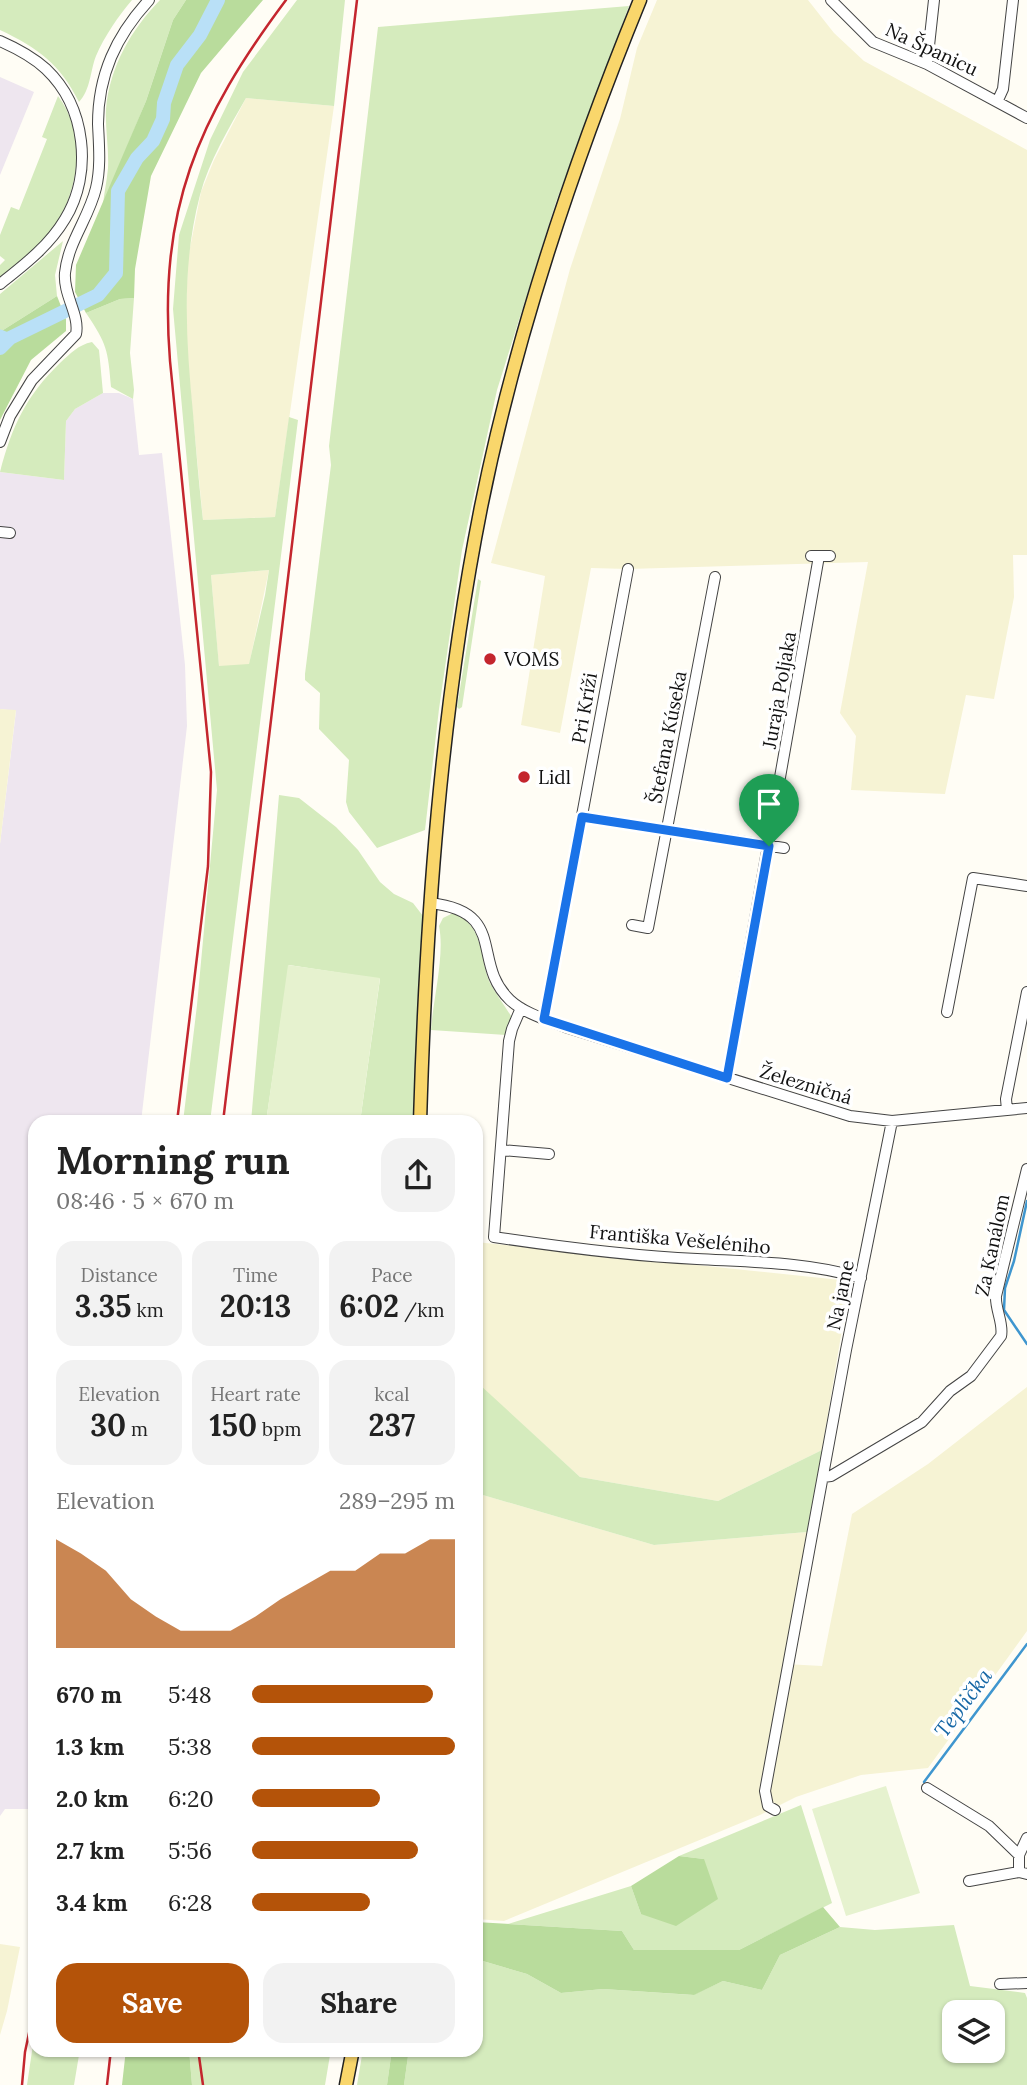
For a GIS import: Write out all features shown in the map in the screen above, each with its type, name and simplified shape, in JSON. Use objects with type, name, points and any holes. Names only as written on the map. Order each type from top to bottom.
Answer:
[{"type":"main road","points":[[421,1115],[430,903],[440,782],[468,576],[489,470],[520,346],[598,103],[640,0]]},
{"type":"main road","points":[[346,2085],[351,2057]]},
{"type":"street","points":[[0,442],[10,416],[32,380],[76,334],[76,321],[66,295],[65,283],[68,256],[91,206],[99,170],[98,107],[104,74],[124,32],[149,0]]},
{"type":"street","name":"Na Španicu","points":[[831,0],[873,42],[927,64],[1027,118]]},
{"type":"street","points":[[927,64],[934,0]]},
{"type":"street","points":[[998,100],[1003,89],[1013,0]]},
{"type":"street","points":[[0,41],[28,56],[55,78],[74,114],[82,146],[79,185],[65,219],[40,251],[0,284]]},
{"type":"street","name":"Juraja Poljaka","points":[[727,1078],[820,556]]},
{"type":"street","name":"Pri Kríži","points":[[544,1019],[628,569]]},
{"type":"street","name":"Štefana Kúseka","points":[[632,925],[648,928],[715,577]]},
{"type":"street","points":[[582,817],[785,848]]},
{"type":"street","points":[[947,1012],[973,878],[1027,887]]},
{"type":"street","name":"Železničná","points":[[430,903],[458,908],[475,920],[485,939],[492,968],[501,989],[511,1001],[544,1019],[850,1116],[891,1121],[1027,1108]]},
{"type":"street","points":[[1007,1110],[1006,1099],[1027,992]]},
{"type":"street","points":[[522,1008],[509,1041],[501,1150],[549,1154]]},
{"type":"street","name":"Na jame","points":[[775,1810],[768,1806],[765,1791],[891,1121]]},
{"type":"street","name":"Františka Vešeléniho","points":[[501,1150],[494,1237],[695,1259],[788,1265],[846,1273],[862,1278]]},
{"type":"street","name":"Za Kanálom","points":[[823,1477],[831,1476],[922,1422],[950,1391],[971,1376],[1001,1336],[1003,1330],[997,1312],[996,1296],[1027,1169]]},
{"type":"street","points":[[927,1788],[989,1826],[1019,1855],[1023,1873],[969,1881]]},
{"type":"street","points":[[1019,1855],[1027,1838]]},
{"type":"street","points":[[1000,1984],[1027,1983]]},
{"type":"shaded area","points":[[657,0],[808,0],[834,33],[864,61],[1027,150],[1027,555],[1013,555],[1014,597],[994,699],[966,695],[945,794],[851,790],[856,736],[840,713],[868,562],[591,568],[560,733],[521,725],[545,576],[491,563],[570,269],[620,119],[637,48]]},
{"type":"shaded area","points":[[0,77],[34,92],[0,175]]},
{"type":"shaded area","points":[[246,98],[334,106],[275,517],[203,520],[188,365],[188,258],[201,192]]},
{"type":"shaded area","points":[[103,393],[119,393],[133,399],[139,455],[162,453],[185,665],[187,726],[142,1115],[28,1115],[28,1809],[5,1809],[0,1816],[0,844],[16,711],[0,709],[0,472],[64,480],[66,421],[75,409]]},
{"type":"shaded area","points":[[269,570],[249,665],[219,667],[211,575]]},
{"type":"shaded area","points":[[0,709],[16,710],[0,844]]},
{"type":"shaded area","points":[[483,1243],[850,1281],[822,1450],[718,1501],[580,1477],[483,1389]]},
{"type":"shaded area","points":[[1027,1387],[1027,1631],[928,1768],[861,1775],[796,1797],[760,1815],[504,1921],[483,1920],[483,1495],[654,1545],[807,1532],[785,1664],[822,1666],[852,1514],[928,1464]]},
{"type":"shaded area","points":[[0,1944],[20,1947],[0,2035]]},
{"type":"green space","points":[[0,0],[132,0],[99,49],[88,86],[79,102],[64,77],[47,58],[0,30]]},
{"type":"green space","points":[[160,0],[186,0],[173,20],[146,101],[103,205],[108,168],[106,109],[112,78],[131,36]]},
{"type":"green space","points":[[186,0],[263,0],[201,73],[151,176],[135,269],[134,298],[120,299],[86,313],[75,292],[76,265],[146,101],[173,20]]},
{"type":"green space","points":[[297,0],[345,0],[334,106],[246,98],[220,145],[204,182],[190,249],[187,331],[203,520],[275,517],[289,417],[298,420],[211,1115],[184,1115],[217,790],[173,309],[179,235],[210,140],[243,72]],"holes":[[[269,570],[249,664],[219,666],[211,575]]]},
{"type":"green space","points":[[629,6],[556,202],[497,390],[462,550],[425,830],[377,848],[349,812],[346,802],[349,760],[319,729],[320,693],[305,680],[305,674],[331,465],[329,446],[378,27]]},
{"type":"green space","points":[[58,96],[68,112],[74,130],[76,166],[73,185],[67,203],[49,234],[32,252],[0,277],[0,265],[5,260],[0,256],[0,235],[11,207],[19,210],[47,139],[42,137]]},
{"type":"green space","points":[[63,241],[55,275],[57,296],[0,332],[0,294]]},
{"type":"green space","points":[[57,296],[66,319],[66,331],[31,360],[0,420],[0,332]]},
{"type":"green space","points":[[134,298],[130,353],[133,399],[111,387],[105,348],[86,313],[120,299]]},
{"type":"green space","points":[[92,342],[99,350],[103,393],[75,409],[66,421],[64,480],[0,472],[15,426],[38,387],[71,353]]},
{"type":"green space","points":[[478,579],[481,581],[462,707],[459,709],[457,707]]},
{"type":"green space","points":[[279,795],[299,798],[336,827],[358,850],[380,882],[394,894],[413,903],[423,916],[413,1115],[361,1115],[380,979],[289,965],[267,1115],[252,1115]]},
{"type":"green space","points":[[453,913],[471,925],[476,934],[490,983],[511,1016],[506,1035],[431,1030],[440,963],[439,926],[443,918]]},
{"type":"green space","points":[[288,965],[380,978],[361,1115],[267,1115]]},
{"type":"green space","points":[[483,1388],[580,1477],[718,1501],[822,1450],[807,1532],[654,1545],[483,1495]]},
{"type":"green space","points":[[886,1786],[920,1893],[846,1916],[812,1809]]},
{"type":"green space","points":[[801,1805],[832,1903],[739,1950],[634,1950],[622,1931],[508,1924],[631,1886],[641,1914],[704,1859],[679,1856]]},
{"type":"green space","points":[[679,1856],[704,1859],[718,1899],[676,1926],[641,1914],[631,1886]]},
{"type":"green space","points":[[823,1907],[840,1927],[780,1955],[762,1990],[723,1981],[694,1995],[603,1989],[561,1993],[527,1974],[483,1961],[483,1922],[622,1931],[634,1950],[739,1950]]},
{"type":"green space","points":[[954,1925],[970,1986],[1025,1993],[1027,2085],[404,2085],[408,2057],[483,2057],[483,1961],[527,1974],[561,1993],[603,1989],[693,1995],[723,1981],[762,1990],[780,1955],[840,1927],[875,1930]]},
{"type":"green space","points":[[31,2057],[79,2057],[74,2085],[27,2085]]},
{"type":"green space","points":[[125,2057],[190,2057],[192,2085],[122,2085]]},
{"type":"green space","points":[[190,2057],[330,2057],[325,2085],[192,2085]]},
{"type":"green space","points":[[362,2057],[391,2057],[387,2085],[357,2085]]},
{"type":"green space","points":[[391,2057],[408,2057],[404,2085],[387,2085]]},
{"type":"waterway","points":[[0,348],[10,338],[98,295],[116,273],[118,191],[137,158],[153,141],[163,119],[164,103],[177,65],[200,35],[218,0]]},
{"type":"waterway","points":[[0,334],[10,338]]},
{"type":"waterway","name":"Teplička","points":[[1027,1201],[1014,1261],[1005,1288],[1004,1310],[1027,1344]]},
{"type":"waterway","name":"Teplička","points":[[924,1782],[1027,1644]]},
{"type":"railway","points":[[178,1115],[208,866],[211,772],[170,361],[168,307],[171,258],[178,212],[190,168],[207,127],[255,43],[286,0]]},
{"type":"railway","points":[[224,1115],[357,0]]},
{"type":"railway","points":[[22,2085],[28,2038]]},
{"type":"railway","points":[[107,2085],[110,2057]]},
{"type":"railway","points":[[199,2057],[203,2085]]},
{"type":"place","name":"VOMS","points":[[490,659]]},
{"type":"place","name":"Lidl","points":[[524,777]]},
{"type":"route","points":[[582,817],[769,846],[727,1078],[544,1019],[582,817]]}]
